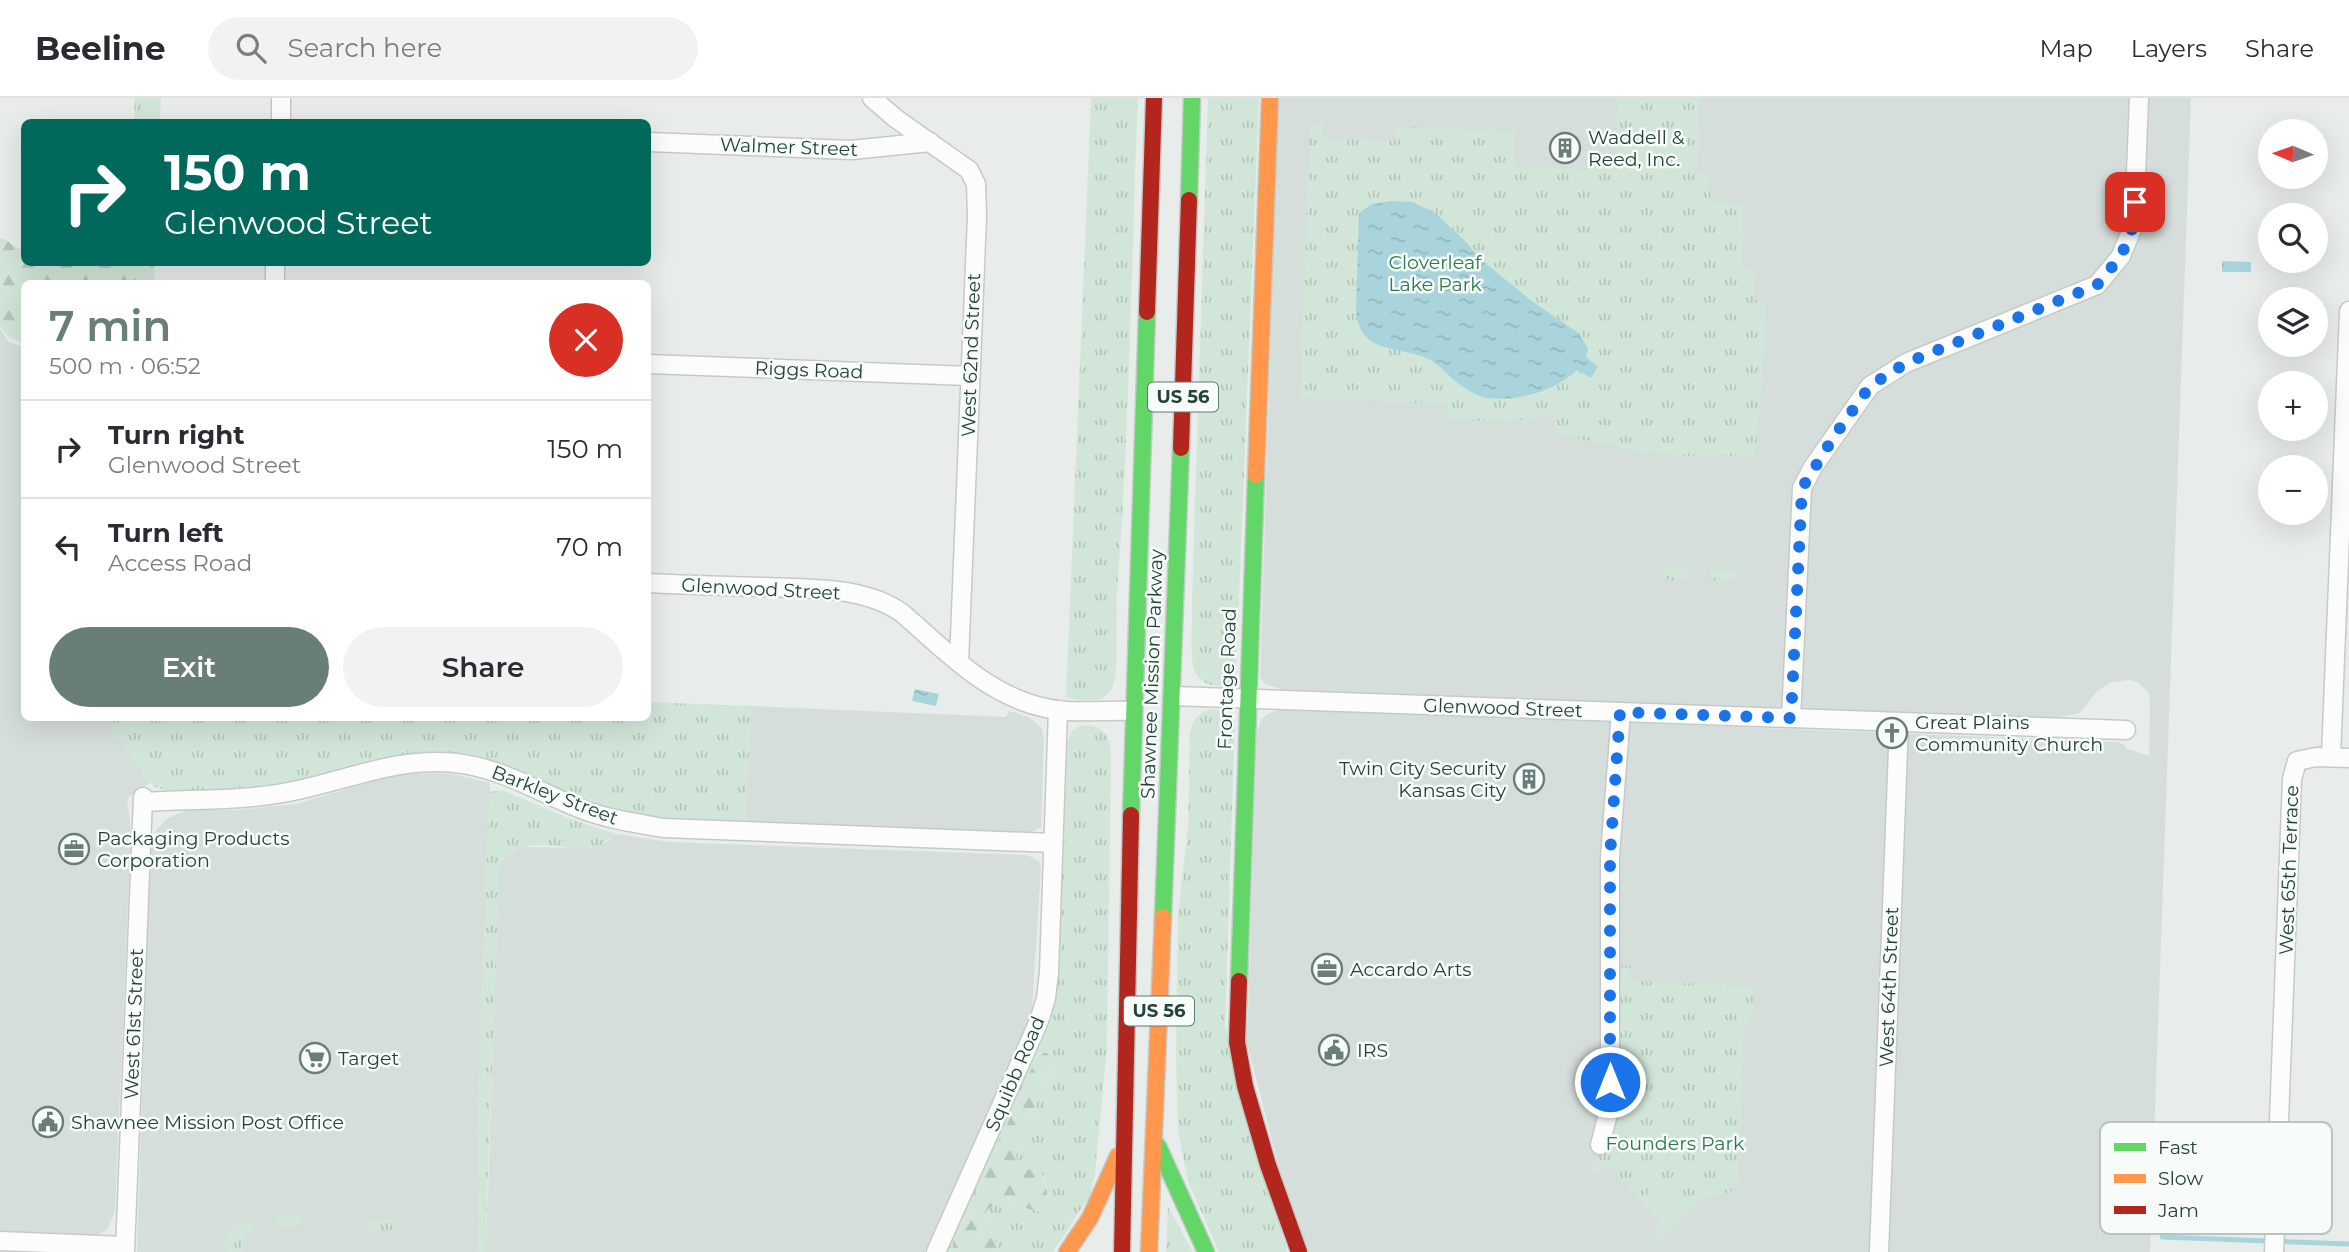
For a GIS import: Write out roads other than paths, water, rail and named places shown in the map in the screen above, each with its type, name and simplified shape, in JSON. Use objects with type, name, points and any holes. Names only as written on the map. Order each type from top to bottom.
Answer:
[{"type":"main road","name":"Shawnee Mission Parkway","points":[[1122,1252],[1133,711],[1154,98]]},
{"type":"main road","name":"Shawnee Mission Parkway","points":[[1149,1252],[1173,696],[1192,98]]},
{"type":"main road","name":"Frontage Road","points":[[1270,98],[1237,1042],[1245,1086],[1268,1165],[1299,1252]]},
{"type":"main road","points":[[1135,649],[1155,681],[1173,696]]},
{"type":"main road","points":[[1133,711],[1170,760]]},
{"type":"main road","points":[[1067,1252],[1093,1216],[1126,1136]]},
{"type":"main road","points":[[1154,1136],[1206,1252]]},
{"type":"street","points":[[281,98],[281,119]]},
{"type":"street","name":"West 62nd Street","points":[[872,98],[895,118],[966,167],[976,184],[977,216],[959,662]]},
{"type":"street","points":[[1791,718],[1802,488],[1870,386],[1906,363],[2097,285],[2121,256],[2134,224],[2139,98]]},
{"type":"street","name":"Walmer Street","points":[[651,142],[851,150],[930,142]]},
{"type":"street","name":"West 65th Terrace","points":[[2279,1122],[2292,779],[2297,761],[2316,757],[2340,758],[2349,310]]},
{"type":"street","name":"Riggs Road","points":[[651,364],[970,376]]},
{"type":"street","name":"Glenwood Street","points":[[651,583],[828,590],[873,599],[890,604],[990,686],[1028,703],[1058,710],[1133,711]]},
{"type":"street","name":"Glenwood Street","points":[[1173,696],[2126,730]]},
{"type":"street","points":[[1053,844],[1058,710]]},
{"type":"street","points":[[1600,1145],[1610,1106],[1610,856],[1620,712]]},
{"type":"street","name":"West 64th Street","points":[[1879,1252],[1899,722]]},
{"type":"street","name":"Barkley Street","points":[[144,799],[269,796],[318,786],[386,766],[439,762],[493,771],[600,816],[664,828],[1053,844]]},
{"type":"street","name":"West 61st Street","points":[[125,1249],[144,799]]},
{"type":"street","name":"Squibb Road","points":[[936,1252],[1045,1005],[1049,972],[1053,844]]},
{"type":"street","name":"West 65th Terrace","points":[[2274,1252],[2275,1234]]},
{"type":"street","points":[[0,1241],[125,1249]]},
{"type":"water","points":[[1412,202],[1434,212],[1479,258],[1533,302],[1577,332],[1588,348],[1586,357],[1598,367],[1591,378],[1577,370],[1558,384],[1535,393],[1511,398],[1487,398],[1465,388],[1424,357],[1380,346],[1371,341],[1359,325],[1356,311],[1359,213],[1372,204]]},
{"type":"water","points":[[2222,261],[2251,262],[2251,272],[2222,272]]},
{"type":"water","points":[[915,689],[939,694],[936,706],[912,701]]},
{"type":"waterway","points":[[2162,1237],[2349,1244]]},
{"type":"place","name":"Waddell & Reed, Inc.","points":[[1565,148]]},
{"type":"place","name":"Great Plains Community Church","points":[[1892,733]]},
{"type":"place","name":"Twin City Security Kansas City","points":[[1529,779]]},
{"type":"place","name":"Packaging Products Corporation","points":[[74,849]]},
{"type":"place","name":"Accardo Arts","points":[[1327,969]]},
{"type":"place","name":"IRS","points":[[1334,1050]]},
{"type":"place","name":"Target","points":[[315,1058]]},
{"type":"place","name":"Shawnee Mission Post Office","points":[[48,1122]]},
{"type":"park label","name":"Cloverleaf Lake Park","points":[[1435,273]]},
{"type":"park label","name":"Founders Park","points":[[1675,1143]]}]
